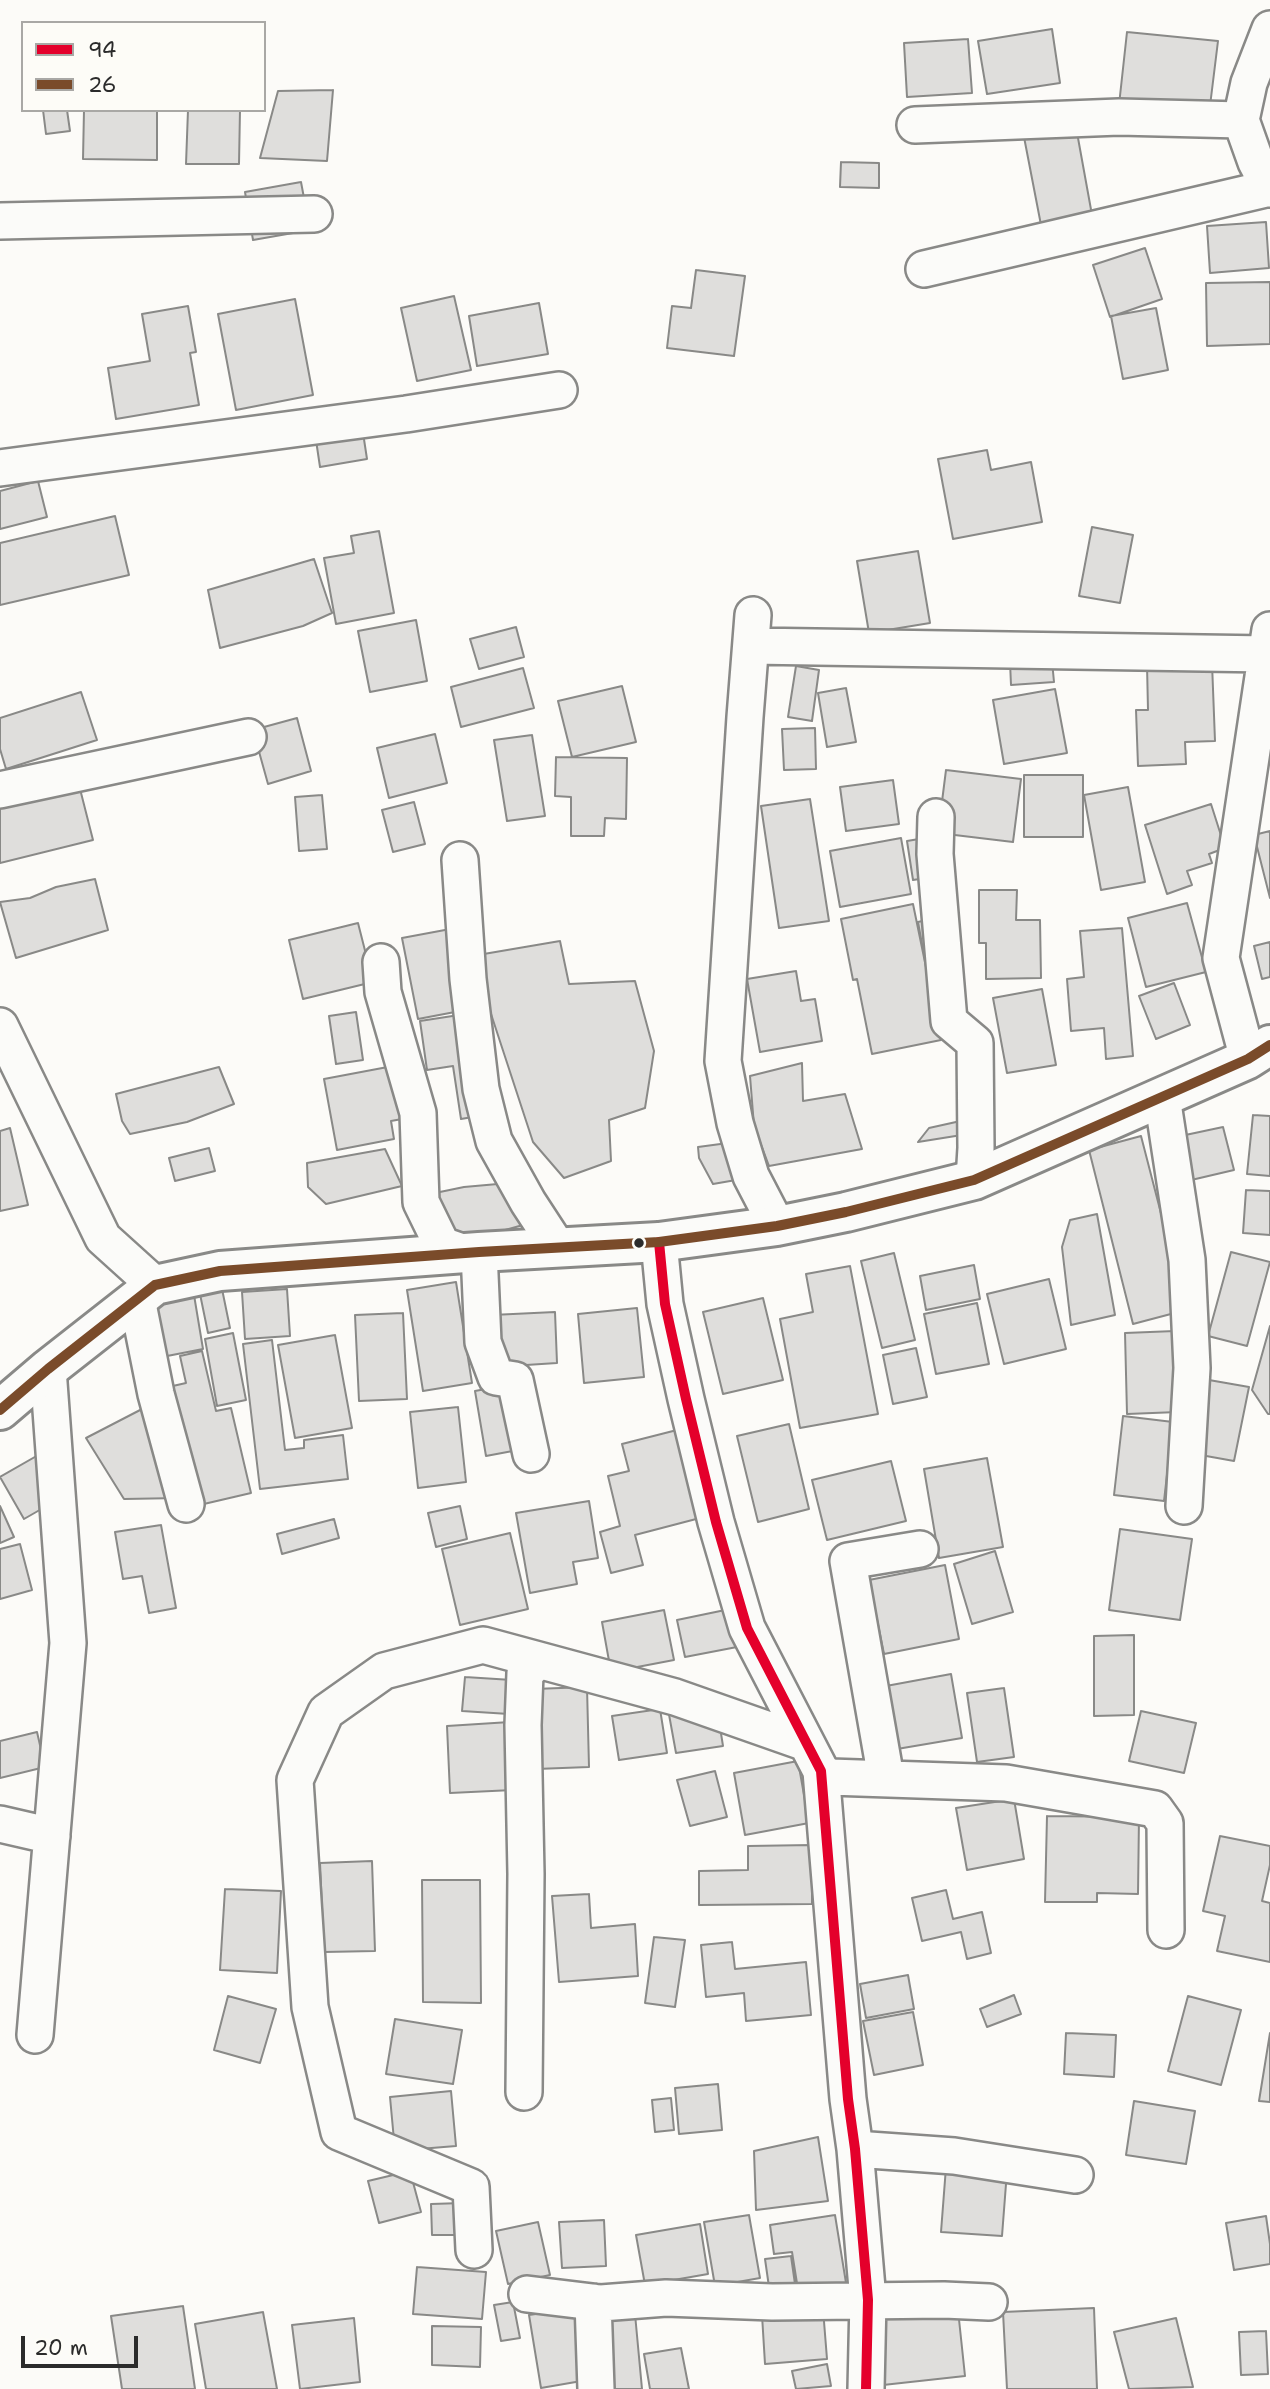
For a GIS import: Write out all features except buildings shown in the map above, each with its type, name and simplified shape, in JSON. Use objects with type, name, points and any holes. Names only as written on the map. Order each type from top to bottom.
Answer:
[{"type":"main road","points":[[0,1410],[146,1292],[220,1271],[472,1252],[659,1242],[777,1226],[846,1212],[974,1180],[1259,1052]]},
{"type":"street","points":[[924,269],[1270,188],[1256,162],[1241,120],[1249,83],[1270,29]]},
{"type":"street","points":[[915,125],[1119,117],[1241,120]]},
{"type":"street","points":[[0,221],[314,214]]},
{"type":"street","points":[[0,468],[393,416],[559,390]]},
{"type":"street","points":[[777,1226],[751,1176],[735,1123],[723,1061],[752,631],[1269,642],[1222,958],[1259,1052]]},
{"type":"street","points":[[0,790],[248,737]]},
{"type":"street","points":[[936,817],[935,854],[949,1021],[975,1043],[974,1180]]},
{"type":"street","points":[[460,860],[468,979],[481,1089],[490,1128],[494,1141],[528,1202],[558,1248]]},
{"type":"street","points":[[382,962],[383,992],[418,1113],[421,1202],[442,1245],[472,1252],[483,1342],[496,1377],[515,1380],[531,1454]]},
{"type":"street","points":[[0,1026],[103,1238],[146,1292],[156,1394],[186,1504]]},
{"type":"street","points":[[1162,1097],[1188,1287],[1192,1368],[1184,1506]]},
{"type":"street","points":[[659,1242],[666,1304],[686,1399],[716,1522],[747,1628],[814,1757],[830,1777],[1006,1783],[1156,1809],[1165,1823],[1166,1930]]},
{"type":"street","points":[[35,2035],[68,1643],[48,1369]]},
{"type":"street","points":[[886,1778],[848,1560],[920,1549]]},
{"type":"street","points":[[474,2250],[471,2187],[339,2132],[310,2007],[295,1780],[326,1712],[384,1671],[483,1645],[676,1697],[814,1757]]},
{"type":"street","points":[[524,2092],[526,1874],[523,1725],[525,1673],[537,1661]]},
{"type":"street","points":[[814,1757],[855,2148],[868,2300],[866,2389]]},
{"type":"street","points":[[0,1824],[52,1836]]},
{"type":"street","points":[[855,2148],[954,2156],[1075,2175]]},
{"type":"street","points":[[527,2294],[593,2302],[666,2298],[772,2302],[989,2302]]},
{"type":"street","points":[[593,2302],[596,2389]]},
{"type":"transit line","name":"26","points":[[0,1410],[155,1285],[220,1271],[659,1242],[777,1226],[846,1212],[974,1180],[1248,1059],[1270,1045]]},
{"type":"transit line","name":"94","points":[[659,1242],[665,1304],[686,1399],[716,1522],[747,1628],[821,1771],[848,2099],[868,2300],[866,2389]]}]
